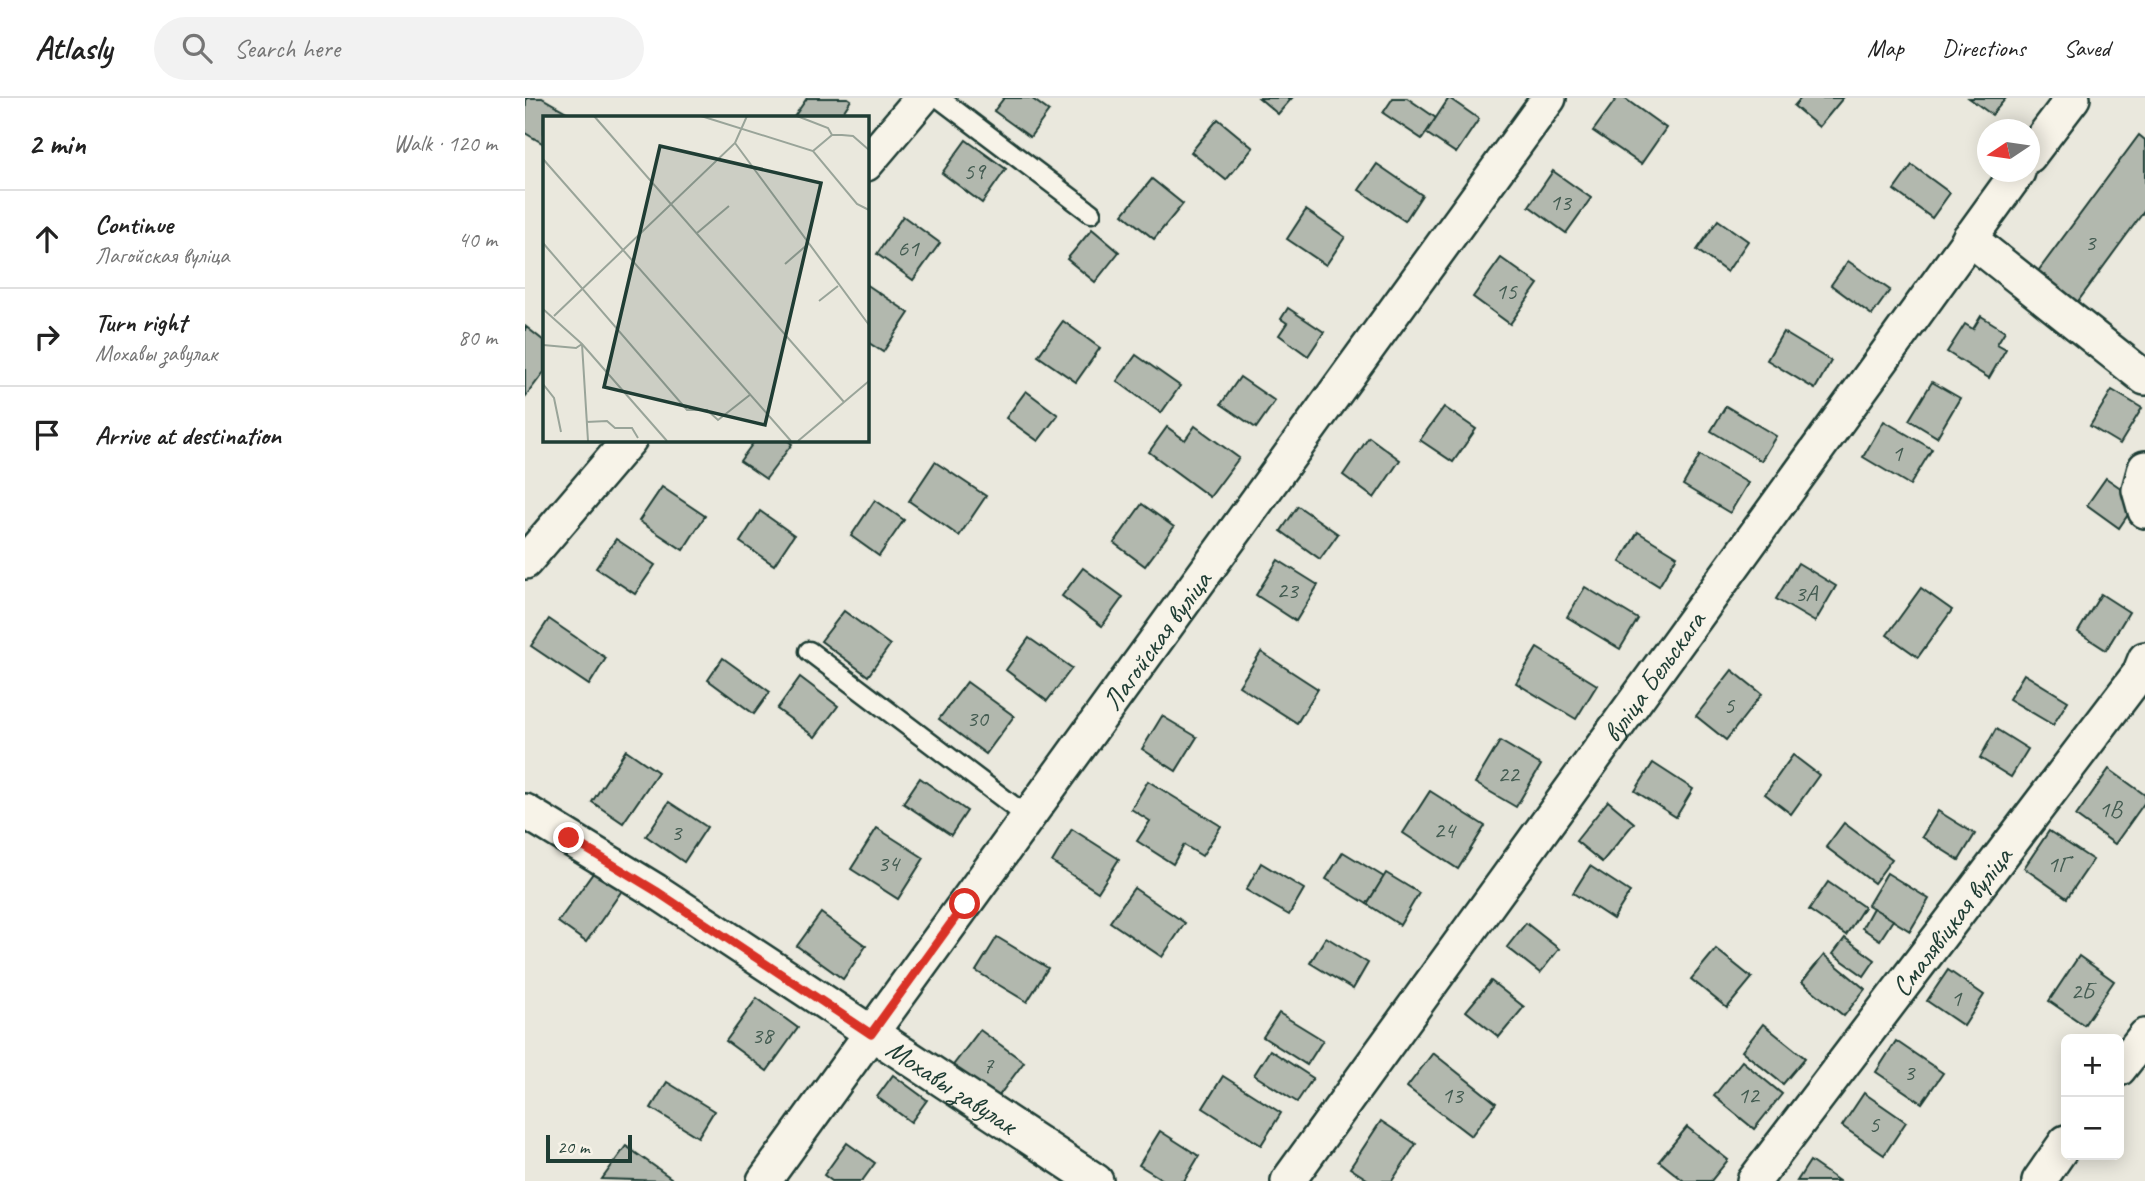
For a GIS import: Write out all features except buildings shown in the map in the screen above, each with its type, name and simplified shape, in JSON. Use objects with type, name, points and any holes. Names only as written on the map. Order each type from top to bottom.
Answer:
[{"type":"street","points":[[868,162],[922,98]]},
{"type":"street","name":"Лагойская вуліца","points":[[764,1181],[1549,98]]},
{"type":"street","points":[[2040,142],[2073,98]]},
{"type":"street","name":"вуліца Бельскага","points":[[1288,1181],[2010,182]]},
{"type":"street","points":[[1969,237],[2145,378]]},
{"type":"street","points":[[525,562],[628,441]]},
{"type":"street","points":[[2145,468],[2139,490],[2145,510]]},
{"type":"street","name":"Смалявіцкая вуліца","points":[[1754,1181],[2130,685],[2145,659]]},
{"type":"street","name":"Мохавы завулак","points":[[525,811],[656,891],[1096,1181]]},
{"type":"street","points":[[2124,1063],[2145,1036]]},
{"type":"street","points":[[2039,1181],[2061,1149]]},
{"type":"lane","points":[[939,98],[1091,214]]},
{"type":"lane","points":[[809,650],[1028,817]]},
{"type":"route","points":[[569,838],[656,891],[871,1034],[965,904]]}]
